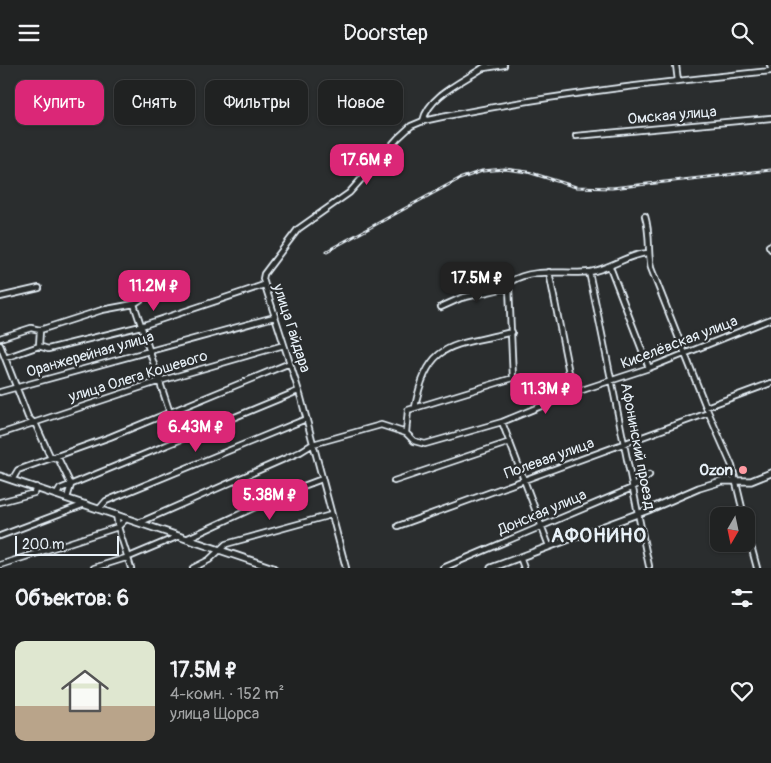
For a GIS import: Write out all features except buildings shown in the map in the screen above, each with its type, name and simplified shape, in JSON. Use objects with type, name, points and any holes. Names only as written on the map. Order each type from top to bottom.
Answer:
[{"type":"main road","points":[[491,568],[699,488],[722,481],[751,481],[771,473]]},
{"type":"main road","points":[[0,476],[87,503],[265,567],[274,568]]},
{"type":"street","points":[[423,121],[424,115],[446,90],[485,67],[504,65]]},
{"type":"street","points":[[676,65],[678,81]]},
{"type":"street","name":"улица Гайдара","points":[[346,568],[290,363],[264,285],[264,274],[298,229],[348,193],[407,129],[423,121],[523,102],[771,68]]},
{"type":"street","name":"Омская улица","points":[[576,136],[771,118]]},
{"type":"street","points":[[645,216],[650,234],[648,253],[651,268],[707,410],[732,466],[742,507]]},
{"type":"street","points":[[406,433],[408,410],[513,378],[510,281],[516,278],[549,273],[590,272],[610,267],[642,253],[648,253]]},
{"type":"street","points":[[610,267],[649,368]]},
{"type":"street","name":"Афонинский проезд","points":[[590,272],[612,381],[622,444],[649,566]]},
{"type":"street","points":[[549,273],[573,393]]},
{"type":"street","points":[[5,358],[39,346],[48,349],[141,326],[264,285]]},
{"type":"street","points":[[441,307],[461,298],[509,287]]},
{"type":"street","points":[[0,297],[39,288]]},
{"type":"street","points":[[0,338],[31,328],[40,330],[102,310],[134,304],[153,291]]},
{"type":"street","points":[[134,304],[170,413],[176,441]]},
{"type":"street","name":"Оранжерейная улица","points":[[0,392],[274,317]]},
{"type":"street","name":"Киселёвская улица","points":[[141,523],[300,452],[312,444],[381,425],[406,433],[414,441],[425,444],[502,422],[573,393],[649,368],[771,319]]},
{"type":"street","points":[[39,346],[40,330]]},
{"type":"street","points":[[415,407],[425,370],[431,360],[443,350],[512,332]]},
{"type":"street","points":[[0,345],[31,423],[36,425],[50,456],[59,461],[71,485],[67,497]]},
{"type":"street","name":"улица Олега Кошевого","points":[[0,434],[160,381],[284,345]]},
{"type":"street","points":[[12,480],[18,470],[170,413],[290,363]]},
{"type":"street","name":"Полевая улица","points":[[398,526],[622,444],[771,383]]},
{"type":"street","points":[[57,494],[60,489],[298,391]]},
{"type":"street","points":[[100,508],[106,501],[306,419]]},
{"type":"street","points":[[502,422],[549,546]]},
{"type":"street","points":[[394,481],[510,442]]},
{"type":"street","name":"Донская улица","points":[[443,568],[632,488],[649,475]]},
{"type":"street","points":[[186,539],[290,491],[322,479]]},
{"type":"street","points":[[0,502],[34,493],[36,487]]},
{"type":"street","points":[[0,536],[87,503]]},
{"type":"street","points":[[116,513],[118,527],[131,568]]},
{"type":"street","points":[[193,568],[209,560],[226,544],[331,515]]},
{"type":"street","points":[[0,565],[118,527],[127,518]]},
{"type":"street","points":[[94,568],[128,557],[179,536]]},
{"type":"street","points":[[753,553],[757,568]]},
{"type":"street","points":[[520,557],[524,568]]},
{"type":"railway","points":[[327,251],[459,179],[482,171],[505,169],[528,172],[576,187],[612,188],[771,170]]},
{"type":"place","name":"Ozon","points":[[743,470]]},
{"type":"district","name":"АФОНИНО","points":[[599,535]]}]
